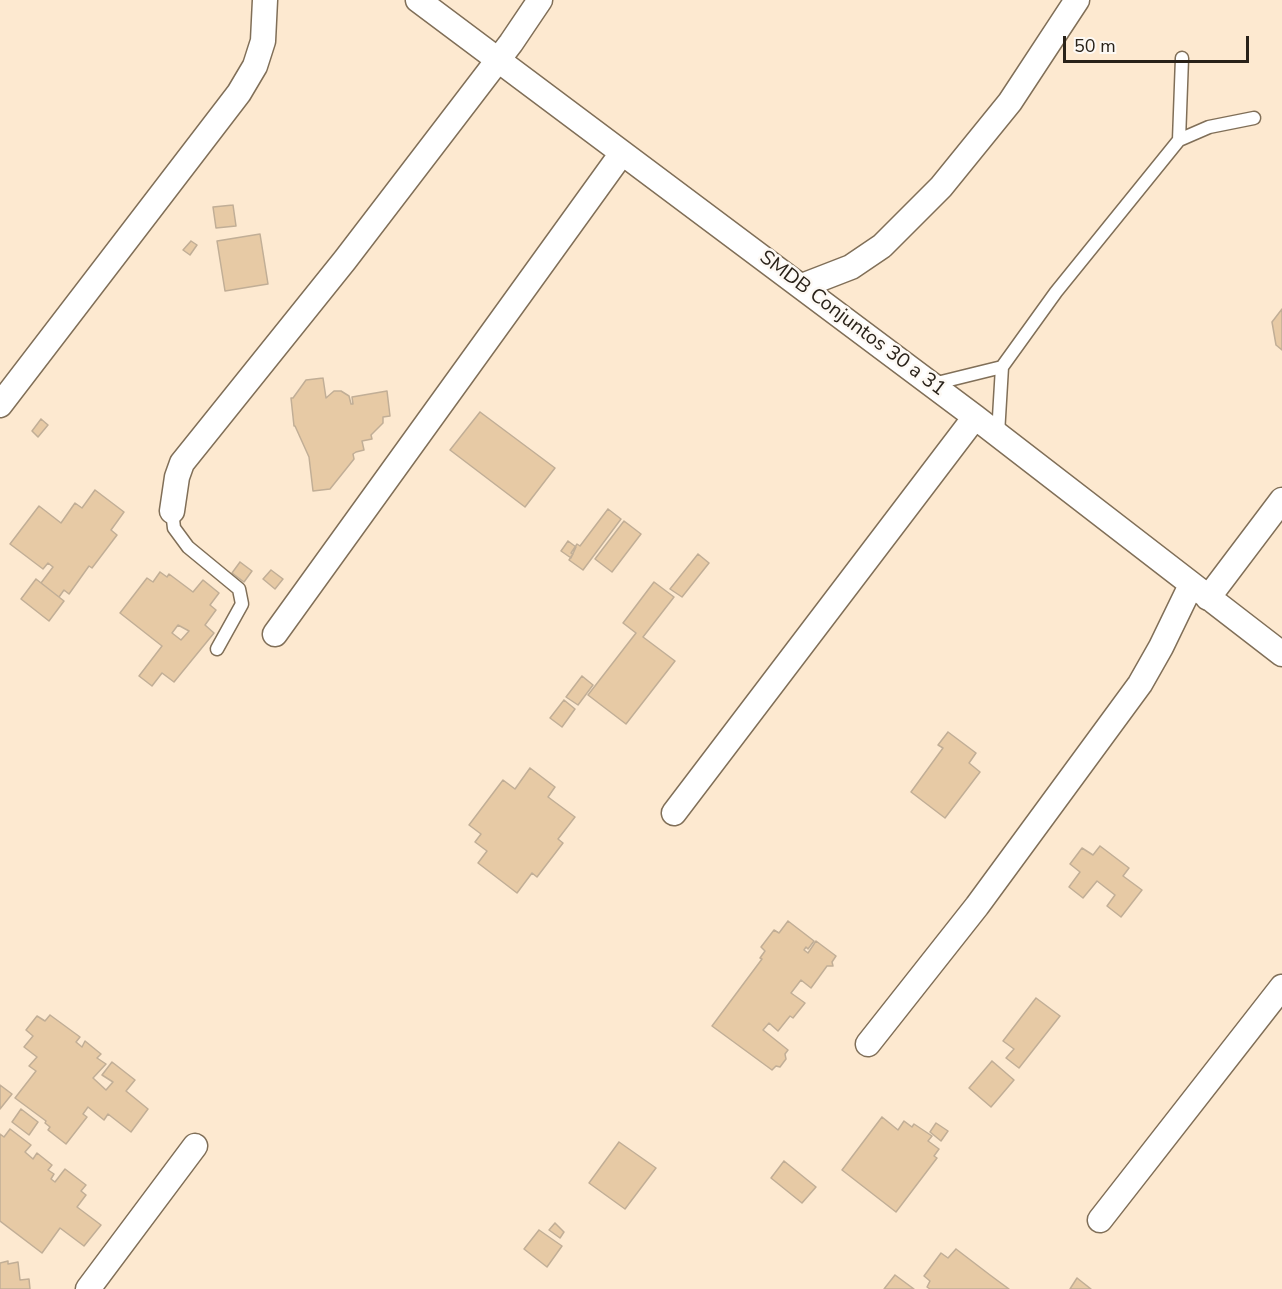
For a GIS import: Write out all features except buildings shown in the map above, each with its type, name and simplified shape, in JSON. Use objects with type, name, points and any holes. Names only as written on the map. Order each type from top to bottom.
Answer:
[{"type":"street","points":[[0,405],[239,93],[255,66],[263,41],[265,0]]},
{"type":"street","name":"SMDB Conjuntos 30 a 31","points":[[418,0],[933,384],[1282,654]]},
{"type":"street","points":[[172,511],[177,477],[183,463],[345,260],[498,60],[540,0]]},
{"type":"street","points":[[802,286],[851,267],[882,246],[941,187],[1010,102],[1077,0]]},
{"type":"street","points":[[275,634],[622,153]]},
{"type":"street","points":[[674,813],[975,417]]},
{"type":"street","points":[[868,1044],[977,906],[1140,684],[1161,647],[1199,591],[1282,500]]},
{"type":"street","points":[[1100,1220],[1282,987]]},
{"type":"street","points":[[88,1289],[195,1146]]},
{"type":"lane","points":[[1179,140],[1182,58]]},
{"type":"lane","points":[[998,435],[1002,367],[1056,292],[1179,140],[1209,127],[1254,118]]},
{"type":"lane","points":[[933,384],[1002,367]]},
{"type":"lane","points":[[172,511],[174,528],[188,547],[239,589],[242,604],[217,649]]}]
